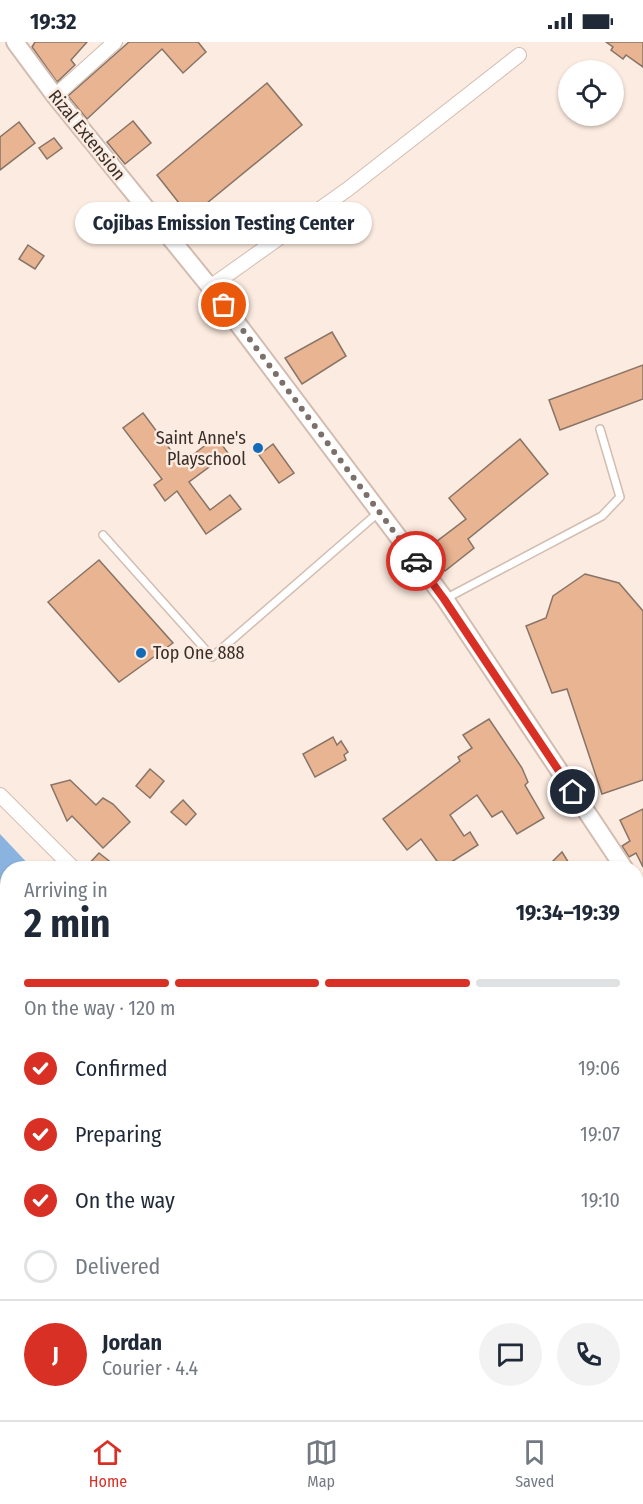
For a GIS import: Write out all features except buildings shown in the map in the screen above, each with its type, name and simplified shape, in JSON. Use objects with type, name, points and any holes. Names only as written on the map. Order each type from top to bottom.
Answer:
[{"type":"street","name":"Rizal Extension","points":[[15,42],[55,96],[210,286],[380,512],[444,599],[619,861]]},
{"type":"street","points":[[55,96],[115,42]]},
{"type":"street","points":[[210,286],[348,189],[519,55]]},
{"type":"street","points":[[0,795],[66,861]]},
{"type":"lane","points":[[444,599],[602,516],[620,497],[600,429]]},
{"type":"lane","points":[[103,535],[212,657],[380,512]]},
{"type":"water","points":[[0,834],[25,861],[0,861]]},
{"type":"way so far","points":[[224,305],[416,561]]},
{"type":"place","name":"Cojibas Emission Testing Center","points":[[224,305]]},
{"type":"place","name":"Saint Anne's Playschool","points":[[258,448]]},
{"type":"place","name":"Top One 888","points":[[141,653]]},
{"type":"route","points":[[416,561],[573,792]]}]
